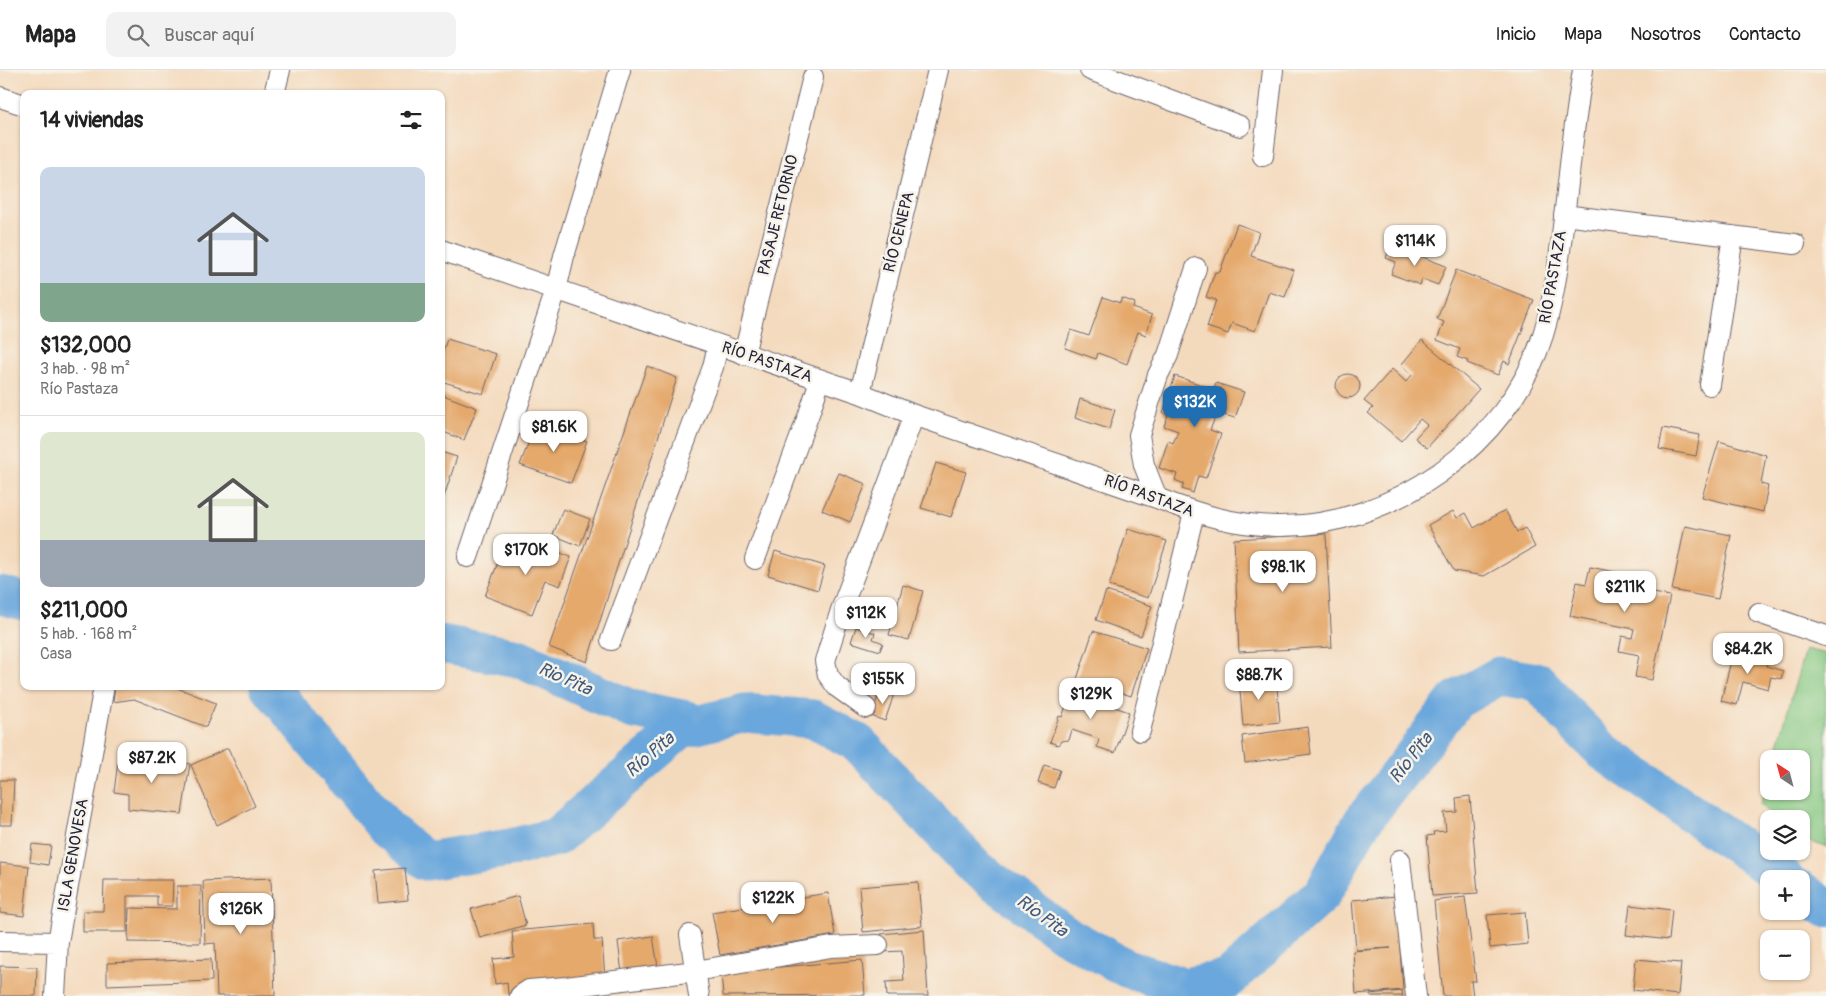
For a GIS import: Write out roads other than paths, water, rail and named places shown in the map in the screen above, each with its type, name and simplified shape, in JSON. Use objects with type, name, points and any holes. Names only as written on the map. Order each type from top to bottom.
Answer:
[{"type":"street","points":[[275,90],[280,70]]},
{"type":"street","points":[[468,557],[556,290],[564,256],[620,70]]},
{"type":"street","name":"RÍO CENEPA","points":[[860,393],[938,70]]},
{"type":"street","points":[[1090,70],[1240,126]]},
{"type":"street","points":[[1263,156],[1273,70]]},
{"type":"street","name":"RÍO PASTAZA","points":[[445,251],[860,393],[914,415],[1156,498],[1194,513],[1236,522],[1278,526],[1322,522],[1363,512],[1403,496],[1440,473],[1479,439],[1502,413],[1525,376],[1542,337],[1553,295],[1572,139],[1583,70]]},
{"type":"street","name":"PASAJE RETORNO","points":[[744,354],[813,77]]},
{"type":"street","points":[[0,97],[20,104]]},
{"type":"street","points":[[1564,215],[1795,244]]},
{"type":"street","points":[[1710,385],[1733,236]]},
{"type":"street","points":[[1156,498],[1144,465],[1139,435],[1158,375],[1168,355],[1196,268]]},
{"type":"street","points":[[611,640],[713,366],[718,345]]},
{"type":"street","points":[[755,559],[820,380]]},
{"type":"street","points":[[866,708],[837,687],[828,675],[824,661],[841,610],[914,415]]},
{"type":"street","points":[[1140,730],[1194,513]]},
{"type":"street","points":[[1760,613],[1826,636]]},
{"type":"street","name":"ISLA GENOVESA","points":[[55,996],[58,942],[103,690]]},
{"type":"street","points":[[1400,860],[1416,996]]},
{"type":"street","points":[[690,935],[699,996]]},
{"type":"street","points":[[0,941],[58,942]]},
{"type":"street","points":[[520,996],[529,990],[696,971],[831,946],[878,945]]},
{"type":"waterway","name":"Río Pita","points":[[0,595],[20,600]]},
{"type":"waterway","name":"Rio Pita","points":[[445,645],[518,658],[631,709],[687,720]]},
{"type":"waterway","name":"Río Pita","points":[[272,690],[387,829],[426,861],[510,848],[556,837],[681,729],[745,713],[813,719],[858,743],[976,868],[1064,934],[1126,968],[1183,987],[1228,979],[1322,894],[1362,822],[1456,700],[1499,676],[1538,682],[1604,752],[1772,870]]},
{"type":"waterway","name":"Río Pita","points":[[1810,896],[1826,908]]}]
